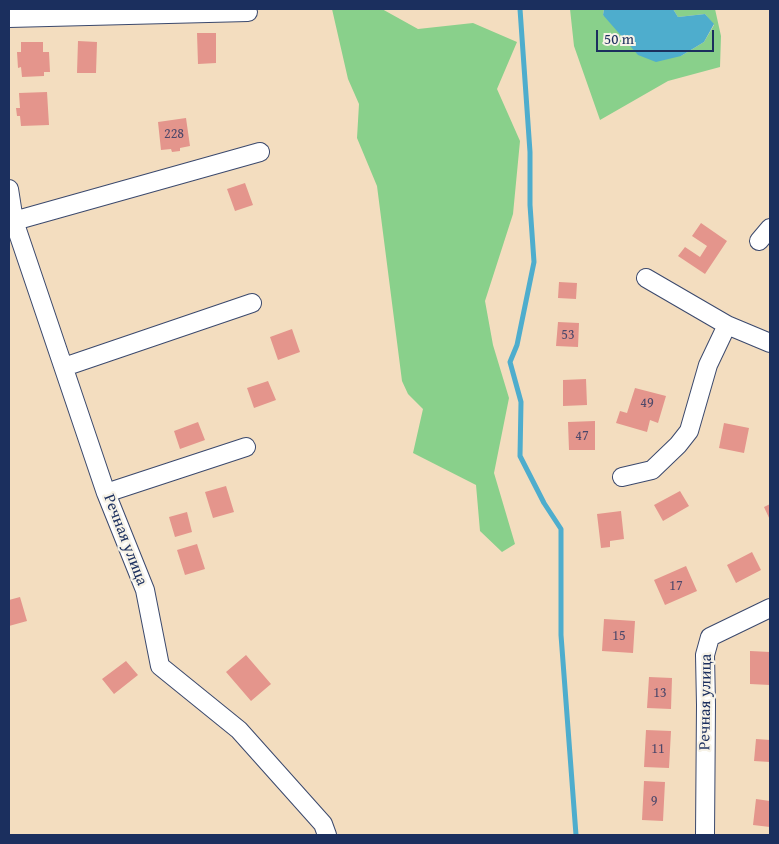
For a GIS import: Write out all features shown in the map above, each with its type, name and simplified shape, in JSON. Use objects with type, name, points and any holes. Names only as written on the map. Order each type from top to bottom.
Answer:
[{"type":"street","points":[[9,18],[248,12]]},
{"type":"street","points":[[14,221],[260,152]]},
{"type":"street","name":"Речная улица","points":[[9,189],[14,221],[106,493],[145,590],[160,666],[239,730],[323,824],[327,835]]},
{"type":"street","points":[[646,278],[726,325],[770,342]]},
{"type":"street","points":[[64,367],[252,303]]},
{"type":"street","points":[[622,477],[652,470],[678,446],[689,431],[708,366],[726,325]]},
{"type":"street","points":[[106,493],[246,447]]},
{"type":"street","name":"Речная улица","points":[[705,835],[705,655],[710,637],[770,608]]},
{"type":"green space","points":[[332,9],[382,9],[418,29],[473,23],[517,42],[497,89],[520,141],[513,214],[485,301],[493,345],[509,398],[494,473],[515,544],[502,552],[480,531],[476,485],[413,453],[423,409],[408,394],[402,381],[377,186],[357,138],[359,104],[348,79]]},
{"type":"green space","points":[[570,9],[604,9],[603,15],[681,56],[704,42],[714,25],[705,14],[678,17],[673,9],[715,9],[721,36],[720,67],[668,81],[600,120],[574,46]]},
{"type":"water","points":[[604,9],[673,9],[678,17],[705,14],[714,24],[704,42],[681,56],[656,62],[638,55],[603,15]]},
{"type":"building","points":[[197,33],[216,33],[216,63],[198,64]]},
{"type":"building","points":[[78,41],[97,42],[96,73],[77,73]]},
{"type":"building","points":[[21,42],[43,42],[43,52],[49,52],[50,72],[44,72],[44,76],[22,77],[21,67],[18,68],[17,52],[21,52]]},
{"type":"building","points":[[47,92],[49,125],[21,126],[20,116],[17,116],[16,108],[20,108],[19,93]]},
{"type":"building","points":[[186,118],[190,146],[180,148],[180,151],[172,152],[171,149],[161,150],[158,122]]},
{"type":"building","points":[[245,183],[253,205],[235,211],[227,189]]},
{"type":"building","points":[[701,223],[727,241],[705,274],[678,256],[685,247],[700,257],[707,246],[692,236]]},
{"type":"building","points":[[559,282],[577,283],[576,299],[558,298]]},
{"type":"building","points":[[558,322],[579,323],[578,347],[556,346]]},
{"type":"building","points":[[292,329],[300,352],[278,360],[270,337]]},
{"type":"building","points":[[586,379],[587,405],[563,406],[563,380]]},
{"type":"building","points":[[268,381],[276,400],[254,408],[247,388]]},
{"type":"building","points":[[635,388],[666,396],[658,423],[650,420],[647,432],[616,423],[620,411],[627,413]]},
{"type":"building","points":[[595,421],[595,450],[569,450],[568,422]]},
{"type":"building","points":[[198,422],[205,440],[180,449],[174,431]]},
{"type":"building","points":[[724,423],[749,428],[744,453],[719,448]]},
{"type":"building","points":[[226,486],[234,512],[213,518],[205,492]]},
{"type":"building","points":[[680,491],[689,506],[663,521],[654,505]]},
{"type":"building","points":[[770,504],[770,520],[764,507]]},
{"type":"building","points":[[621,511],[624,539],[610,541],[610,547],[601,548],[597,514]]},
{"type":"building","points":[[187,512],[192,532],[175,537],[169,517]]},
{"type":"building","points":[[197,544],[205,569],[185,575],[177,550]]},
{"type":"building","points":[[752,552],[761,570],[736,583],[727,565]]},
{"type":"building","points":[[686,566],[697,591],[665,605],[654,580]]},
{"type":"building","points":[[20,597],[27,621],[9,626],[9,600]]},
{"type":"building","points":[[604,619],[635,621],[633,653],[602,651]]},
{"type":"building","points":[[750,651],[770,652],[770,685],[750,684]]},
{"type":"building","points":[[246,655],[271,684],[251,701],[226,672]]},
{"type":"building","points":[[126,661],[138,675],[114,694],[102,679]]},
{"type":"building","points":[[649,677],[672,678],[671,709],[647,708]]},
{"type":"building","points":[[646,730],[671,731],[669,768],[644,767]]},
{"type":"building","points":[[756,739],[770,740],[770,762],[754,761]]},
{"type":"building","points":[[644,781],[665,782],[663,821],[642,820]]},
{"type":"building","points":[[756,799],[770,801],[770,827],[753,825]]},
{"type":"waterway","points":[[520,9],[530,152],[530,205],[534,262],[517,345],[510,362],[521,402],[520,456],[544,503],[561,529],[561,635],[576,835]]}]
